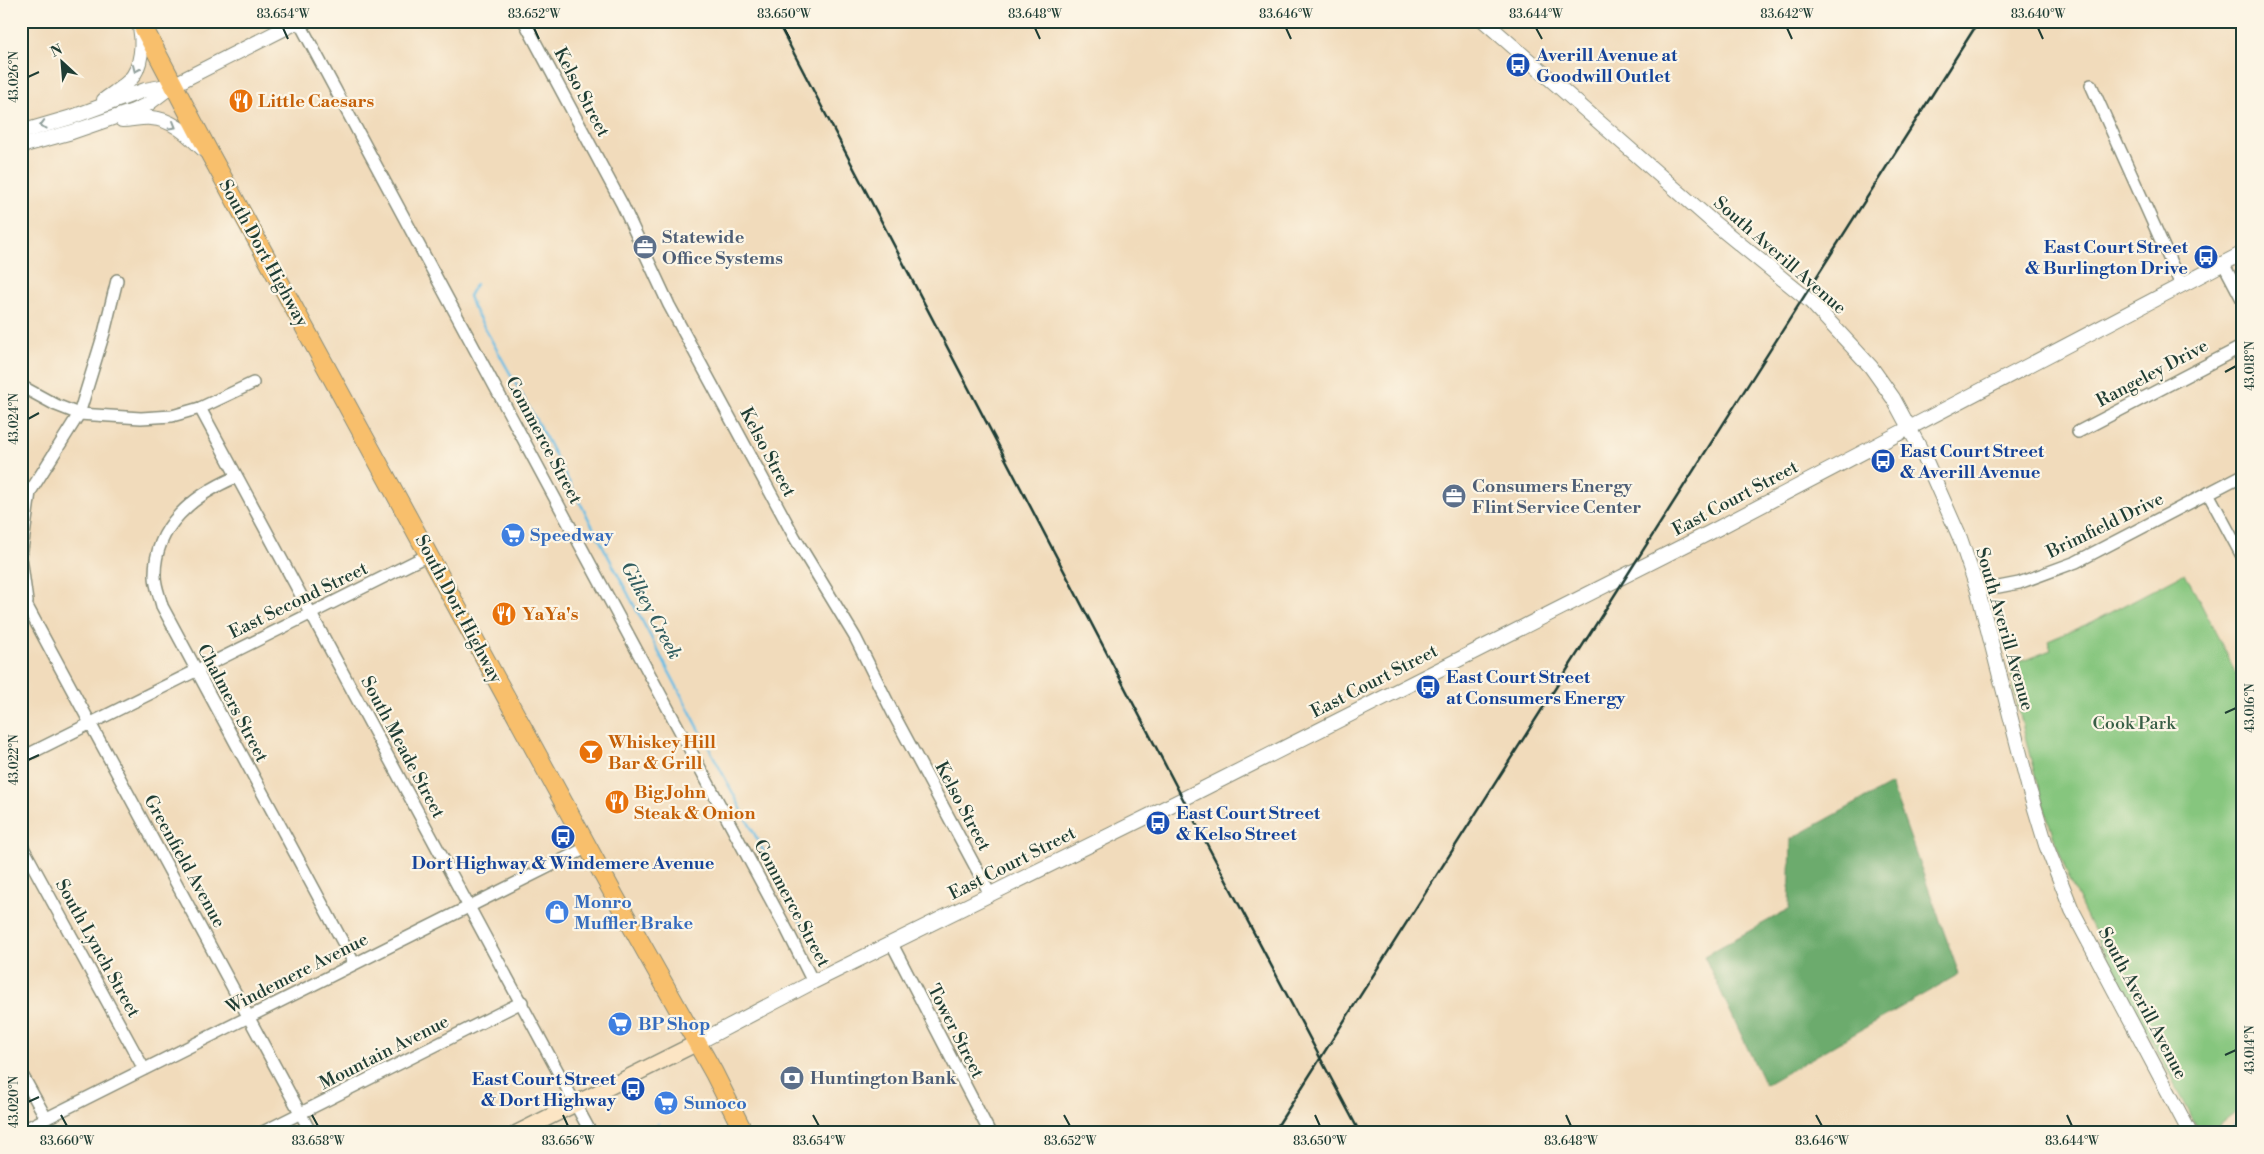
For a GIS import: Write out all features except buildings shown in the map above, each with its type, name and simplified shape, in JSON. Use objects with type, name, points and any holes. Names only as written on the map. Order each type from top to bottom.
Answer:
[{"type":"main road","name":"South Dort Highway","points":[[139,21],[588,847],[697,1043],[744,1133]]},
{"type":"main road","name":"East Court Street","points":[[518,1133],[697,1043]]},
{"type":"street","points":[[72,117],[100,102],[131,80],[139,62],[141,32],[139,21]]},
{"type":"street","name":"Kelso Street","points":[[524,21],[622,204],[669,305],[795,538],[855,637],[895,717],[990,894]]},
{"type":"street","name":"South Averill Avenue","points":[[1484,21],[1714,222],[1811,302],[1871,367],[1893,398],[1960,538],[1978,591],[2046,845],[2072,910],[2190,1133]]},
{"type":"street","points":[[21,146],[109,120],[148,104],[173,85],[299,22]]},
{"type":"street","name":"Commerce Street","points":[[299,22],[787,930],[813,982]]},
{"type":"street","points":[[21,132],[72,117],[145,90],[173,85]]},
{"type":"street","points":[[2091,86],[2181,285]]},
{"type":"street","points":[[109,120],[149,118],[162,120],[173,124],[211,156]]},
{"type":"street","name":"East Court Street","points":[[697,1043],[813,982],[1191,795],[1695,540],[2243,252]]},
{"type":"street","points":[[2223,263],[2243,301]]},
{"type":"street","points":[[21,502],[30,492],[79,414],[104,333],[117,280]]},
{"type":"street","name":"Rangeley Drive","points":[[2078,432],[2243,346]]},
{"type":"street","points":[[21,386],[56,405],[79,414],[141,418],[172,416],[200,408],[253,383]]},
{"type":"street","name":"South Meade Street","points":[[200,408],[592,1133]]},
{"type":"street","name":"Brimfield Drive","points":[[1978,591],[2020,583],[2076,562],[2243,475]]},
{"type":"street","name":"Chalmers Street","points":[[236,477],[192,500],[172,521],[160,548],[155,576],[162,606],[195,671],[354,963]]},
{"type":"street","name":"Greenfield Avenue","points":[[28,606],[22,557],[30,492]]},
{"type":"street","points":[[2208,493],[2243,558]]},
{"type":"street","name":"East Second Street","points":[[21,758],[430,554]]},
{"type":"street","name":"Greenfield Avenue","points":[[21,595],[312,1133]]},
{"type":"street","name":"South Lynch Street","points":[[21,844],[144,1069]]},
{"type":"street","name":"Windemere Avenue","points":[[21,1130],[588,847]]},
{"type":"street","name":"Tower Street","points":[[892,944],[990,1133]]},
{"type":"street","name":"Mountain Avenue","points":[[261,1133],[522,1002]]},
{"type":"street","points":[[21,1073],[46,1118]]},
{"type":"green space","name":"Cook Park","points":[[2185,573],[2243,686],[2243,1106],[2208,1133],[2200,1133],[2105,955],[2076,894],[2045,811],[2029,753],[2009,666],[2051,650],[2048,641],[2092,622]]},
{"type":"green space","points":[[1891,784],[1959,974],[1765,1085],[1704,956],[1789,909],[1791,839]]},
{"type":"waterway","name":"Gilkey Creek","points":[[476,284],[469,296],[473,307],[546,438],[816,951]]},
{"type":"waterway","points":[[2226,1133],[2243,1120]]},
{"type":"waterway","name":"Gilkey Creek","points":[[655,1133],[658,1124]]},
{"type":"railway","points":[[777,21],[1183,799],[1360,1133]]},
{"type":"railway","points":[[1273,1133],[1979,21]]},
{"type":"place","name":"Averill Avenue at Goodwill Outlet","points":[[1518,65]]},
{"type":"place","name":"Little Caesars","points":[[241,101]]},
{"type":"place","name":"Statewide Office Systems","points":[[645,247]]},
{"type":"place","name":"East Court Street & Burlington Drive","points":[[2206,257]]},
{"type":"place","name":"East Court Street & Averill Avenue","points":[[1883,461]]},
{"type":"place","name":"Consumers Energy Flint Service Center","points":[[1454,496]]},
{"type":"place","name":"Speedway","points":[[513,535]]},
{"type":"place","name":"YaYa's","points":[[504,614]]},
{"type":"place","name":"East Court Street at Consumers Energy","points":[[1428,687]]},
{"type":"place","name":"Whiskey Hill Bar & Grill","points":[[591,752]]},
{"type":"place","name":"Big John Steak & Onion","points":[[617,802]]},
{"type":"place","name":"East Court Street & Kelso Street","points":[[1158,823]]},
{"type":"place","name":"Dort Highway & Windemere Avenue","points":[[563,837]]},
{"type":"place","name":"Monro Muffler Brake","points":[[557,912]]},
{"type":"place","name":"BP Shop","points":[[620,1024]]},
{"type":"place","name":"Huntington Bank","points":[[792,1078]]},
{"type":"place","name":"East Court Street & Dort Highway","points":[[633,1089]]},
{"type":"place","name":"Sunoco","points":[[666,1103]]}]
